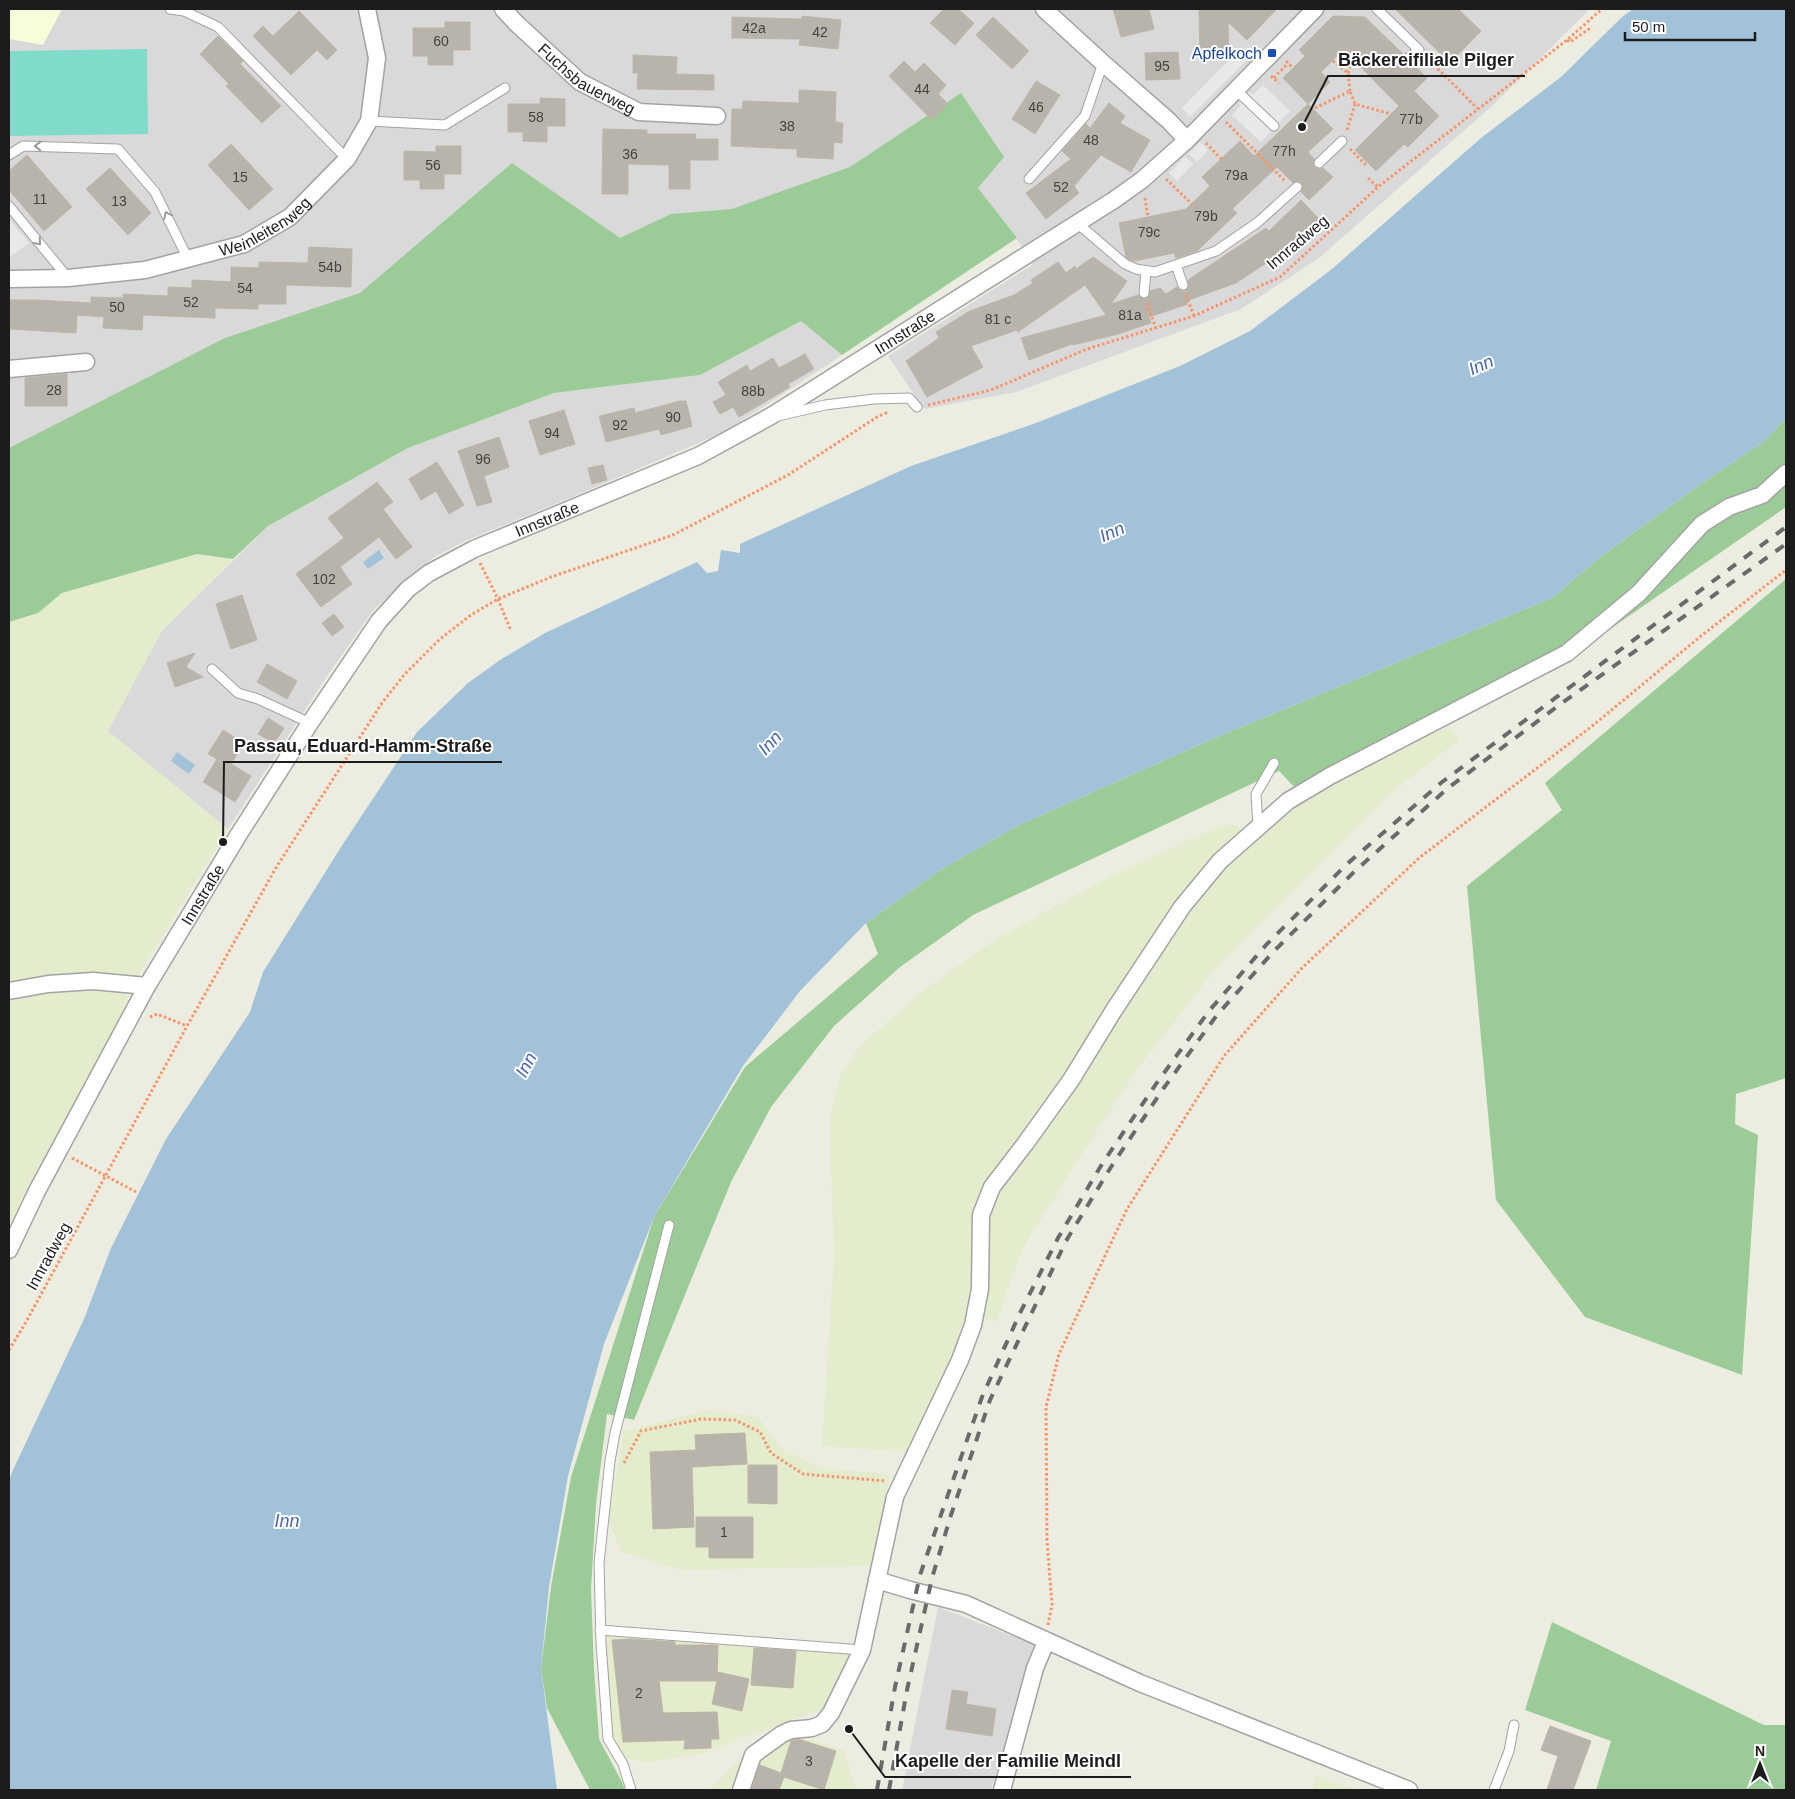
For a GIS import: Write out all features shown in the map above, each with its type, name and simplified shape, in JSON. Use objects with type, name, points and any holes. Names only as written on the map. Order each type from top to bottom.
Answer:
[{"type":"street","name":"Weinleitenweg","points":[[9,279],[68,278],[145,270],[244,244],[290,216],[347,158],[369,121],[377,58],[367,9]]},
{"type":"street","name":"Fuchsbauerweg","points":[[503,9],[580,82],[597,91],[639,112],[717,116]]},
{"type":"street","points":[[1044,9],[1169,121],[1191,136]]},
{"type":"street","name":"Innstraße","points":[[9,1250],[58,1151],[147,986],[239,834],[310,723],[379,621],[408,589],[429,573],[474,549],[698,456],[771,416],[1077,223],[1135,185],[1191,136],[1315,9]]},
{"type":"street","points":[[9,369],[86,362]]},
{"type":"street","points":[[741,1790],[753,1755],[782,1734],[791,1730],[812,1728],[822,1724],[831,1713],[862,1650],[895,1497],[953,1376],[973,1325],[980,1289],[981,1214],[992,1187],[1026,1144],[1071,1080],[1114,1010],[1182,907],[1220,861],[1288,801],[1330,776],[1567,653],[1639,593],[1702,524],[1729,508],[1762,495],[1786,473]]},
{"type":"street","points":[[9,991],[48,984],[93,981],[147,986]]},
{"type":"street","points":[[877,1580],[966,1604],[1140,1684],[1410,1790]]},
{"type":"street","points":[[1002,1790],[1035,1668],[1046,1642]]},
{"type":"lane","points":[[170,9],[184,12],[218,27],[347,158]]},
{"type":"lane","points":[[1377,9],[1419,50],[1407,59]]},
{"type":"lane","points":[[1030,179],[1085,116],[1103,63]]},
{"type":"lane","points":[[369,121],[445,125],[505,88]]},
{"type":"lane","points":[[1236,90],[1274,126]]},
{"type":"lane","points":[[1318,163],[1342,141]]},
{"type":"lane","points":[[9,155],[23,146],[118,149],[155,192],[188,259]]},
{"type":"lane","points":[[1077,223],[1125,264],[1146,272],[1155,272],[1216,250],[1258,223],[1295,189]]},
{"type":"lane","points":[[9,206],[68,278]]},
{"type":"lane","points":[[1176,265],[1183,285]]},
{"type":"lane","points":[[1144,293],[1146,272]]},
{"type":"lane","points":[[771,416],[788,415],[825,405],[874,399],[909,398],[917,407]]},
{"type":"lane","points":[[212,669],[238,693],[258,699],[310,723]]},
{"type":"lane","points":[[1258,826],[1256,794],[1274,763]]},
{"type":"lane","points":[[631,1790],[623,1764],[608,1739],[600,1630],[599,1563],[610,1461],[615,1433],[669,1225]]},
{"type":"lane","points":[[600,1630],[862,1650]]},
{"type":"lane","points":[[1494,1790],[1509,1751],[1514,1725]]},
{"type":"path","name":"Innradweg","points":[[9,1350],[277,866],[382,703],[404,675],[440,639],[472,615],[498,599],[550,577],[673,535],[788,475],[877,417],[895,410],[917,407],[991,390],[1088,350],[1194,316],[1280,277],[1378,187],[1569,41],[1602,9]]},
{"type":"path","points":[[1569,41],[1592,27]]},
{"type":"path","points":[[1419,50],[1478,109]]},
{"type":"path","points":[[1352,58],[1348,73],[1350,91],[1355,104],[1391,114]]},
{"type":"path","points":[[1333,60],[1348,73]]},
{"type":"path","points":[[1274,78],[1288,63]]},
{"type":"path","points":[[1315,108],[1350,91]]},
{"type":"path","points":[[1215,111],[1295,189]]},
{"type":"path","points":[[1191,136],[1222,158]]},
{"type":"path","points":[[1155,168],[1192,204]]},
{"type":"path","points":[[1368,178],[1378,187]]},
{"type":"path","points":[[1144,293],[1156,329]]},
{"type":"path","points":[[1189,303],[1194,316]]},
{"type":"path","points":[[479,561],[511,631]]},
{"type":"path","points":[[1046,1642],[1052,1605],[1047,1540],[1046,1407],[1059,1354],[1128,1209],[1224,1056],[1302,968],[1419,858],[1591,727],[1701,636],[1786,570]]},
{"type":"path","points":[[157,1014],[187,1026]]},
{"type":"path","points":[[58,1151],[138,1193]]},
{"type":"path","points":[[619,1470],[641,1431],[701,1419],[735,1420],[760,1432],[771,1453],[803,1474],[901,1483]]},
{"type":"shaded area","points":[[9,9],[1590,9],[1492,106],[1319,258],[1241,309],[1016,392],[924,409],[888,356],[1032,265],[1016,238],[851,168],[732,210],[620,240],[361,294],[9,450]]},
{"type":"shaded area","points":[[9,9],[62,9],[43,45],[9,39]]},
{"type":"shaded area","points":[[147,49],[148,134],[9,136],[9,51]]},
{"type":"shaded area","points":[[1237,52],[1246,61],[1190,117],[1182,108]]},
{"type":"shaded area","points":[[1263,85],[1290,111],[1261,142],[1232,115],[1241,105],[1239,103],[1249,92],[1253,95]]},
{"type":"shaded area","points":[[1200,142],[1208,150],[1197,162],[1189,154]]},
{"type":"shaded area","points":[[1185,157],[1193,164],[1177,181],[1169,173]]},
{"type":"shaded area","points":[[9,219],[29,243],[10,257],[9,256]]},
{"type":"shaded area","points":[[801,321],[842,355],[726,431],[465,541],[434,557],[374,609],[325,679],[228,829],[108,731],[161,632],[268,526],[408,448],[554,393],[700,375]]},
{"type":"shaded area","points":[[197,554],[233,559],[161,632],[108,731],[228,829],[137,977],[9,983],[9,622],[38,613],[62,593]]},
{"type":"shaded area","points":[[1449,727],[1459,740],[1396,789],[1214,971],[1138,1068],[1025,1245],[1010,1281],[997,1322],[983,1317],[990,1214],[1001,1191],[1193,903],[1238,851],[1290,809],[1342,777],[1392,751]]},
{"type":"shaded area","points":[[1221,825],[1236,825],[1242,831],[1078,1054],[985,1185],[977,1202],[973,1219],[971,1287],[964,1320],[947,1367],[907,1452],[822,1446],[834,1256],[831,1113],[840,1077],[858,1048],[920,993],[999,937],[1111,876]]},
{"type":"shaded area","points":[[92,988],[123,990],[128,997],[109,1039],[27,1189],[9,1227],[9,998],[49,991]]},
{"type":"shaded area","points":[[710,1410],[758,1417],[783,1450],[821,1468],[890,1474],[876,1566],[682,1570],[622,1552],[608,1520],[624,1431]]},
{"type":"shaded area","points":[[938,1607],[1035,1645],[991,1790],[902,1790]]},
{"type":"shaded area","points":[[605,1627],[734,1634],[797,1644],[854,1650],[823,1709],[700,1754],[648,1762],[624,1758],[611,1730]]},
{"type":"shaded area","points":[[792,1734],[843,1750],[857,1790],[711,1790],[753,1746]]},
{"type":"shaded area","points":[[1315,1775],[1358,1790],[1313,1790]]},
{"type":"green space","points":[[961,93],[1004,157],[978,188],[1017,238],[842,355],[801,321],[700,375],[554,393],[408,448],[268,526],[233,559],[197,554],[62,593],[38,613],[9,622],[9,448],[225,338],[360,293],[512,163],[620,238],[671,214],[732,209],[850,167]]},
{"type":"green space","points":[[1786,418],[1786,507],[1561,663],[1296,789],[1279,771],[973,915],[900,967],[834,1026],[771,1107],[731,1182],[634,1420],[607,1414],[596,1504],[591,1589],[594,1670],[599,1739],[625,1790],[590,1790],[547,1708],[541,1668],[551,1587],[571,1477],[654,1217],[745,1067],[878,954],[866,923],[942,869],[1017,826],[1203,743],[1552,598],[1599,558],[1698,486],[1766,440]]},
{"type":"green space","points":[[1786,579],[1786,1078],[1736,1094],[1735,1124],[1758,1135],[1742,1375],[1585,1317],[1496,1200],[1467,886],[1562,810],[1545,783]]},
{"type":"green space","points":[[1552,1622],[1764,1725],[1786,1725],[1786,1790],[1596,1790],[1611,1741],[1525,1710]]},
{"type":"water","name":"Inn","points":[[1633,9],[1786,9],[1786,418],[1766,440],[1698,486],[1599,558],[1552,598],[1203,743],[1017,826],[942,869],[866,923],[800,991],[743,1066],[654,1217],[604,1344],[568,1476],[549,1587],[541,1668],[557,1790],[9,1790],[9,1481],[12,1472],[84,1319],[111,1248],[166,1139],[250,1012],[263,972],[341,847],[417,732],[468,683],[500,660],[545,633],[697,562],[707,573],[718,571],[721,550],[740,553],[740,544],[911,466],[1036,423],[1180,366],[1250,331],[1332,269],[1481,138],[1561,77],[1622,17]]},
{"type":"water","points":[[379,550],[384,558],[368,569],[363,562]]},
{"type":"water","points":[[177,752],[195,765],[189,774],[171,761]]},
{"type":"building","points":[[944,9],[958,9],[974,23],[955,45],[930,23]]},
{"type":"building","points":[[1113,9],[1149,9],[1154,29],[1121,37]]},
{"type":"building","points":[[1199,9],[1277,9],[1247,40],[1228,22],[1229,59],[1200,60]]},
{"type":"building","points":[[1395,9],[1458,9],[1481,31],[1450,63]]},
{"type":"building","points":[[299,11],[337,50],[327,60],[317,50],[291,75],[253,36],[263,26],[273,36]]},
{"type":"building","points":[[802,16],[841,20],[838,49],[799,45],[800,39],[732,38],[732,17],[802,19]]},
{"type":"building","points":[[1333,16],[1365,17],[1403,54],[1402,63],[1407,65],[1412,63],[1427,78],[1414,91],[1439,116],[1408,147],[1404,144],[1376,171],[1355,150],[1399,106],[1351,57],[1337,56],[1321,72],[1330,82],[1308,104],[1283,78],[1305,56],[1299,50]]},
{"type":"building","points":[[993,17],[1029,51],[1012,69],[976,35]]},
{"type":"building","points":[[445,22],[470,22],[470,50],[453,50],[453,65],[428,65],[428,56],[413,56],[413,28],[445,28]]},
{"type":"building","points":[[218,36],[243,61],[240,64],[281,106],[262,123],[226,86],[229,84],[200,54]]},
{"type":"building","points":[[1178,52],[1180,79],[1146,80],[1145,53]]},
{"type":"building","points":[[633,55],[677,57],[676,74],[714,75],[714,90],[637,89],[638,73],[633,73]]},
{"type":"building","points":[[904,61],[915,72],[924,63],[946,85],[938,94],[948,104],[932,120],[889,76]]},
{"type":"building","points":[[1036,81],[1060,95],[1035,134],[1012,119]]},
{"type":"building","points":[[799,90],[836,92],[835,122],[843,123],[842,143],[834,142],[833,159],[797,157],[797,149],[731,146],[732,109],[742,109],[743,101],[799,103]]},
{"type":"building","points":[[540,98],[565,99],[565,126],[547,126],[547,142],[523,141],[523,132],[508,132],[508,104],[540,104]]},
{"type":"building","points":[[1109,103],[1125,116],[1120,123],[1150,140],[1131,172],[1101,155],[1074,186],[1079,193],[1046,219],[1026,193],[1071,159],[1062,151],[1086,124],[1090,128]]},
{"type":"building","points":[[1308,104],[1333,129],[1308,152],[1314,159],[1313,164],[1315,168],[1323,168],[1333,177],[1309,200],[1301,192],[1303,186],[1301,182],[1296,181],[1293,183],[1277,167],[1232,209],[1237,213],[1197,251],[1176,258],[1174,253],[1134,261],[1126,257],[1119,223],[1186,209],[1210,186],[1202,177],[1240,141],[1254,156]]},
{"type":"building","points":[[603,129],[647,130],[647,134],[696,134],[695,139],[718,139],[718,160],[690,160],[690,189],[669,189],[669,165],[628,164],[628,194],[602,194]]},
{"type":"building","points":[[231,144],[273,189],[249,210],[208,165]]},
{"type":"building","points":[[436,146],[461,146],[461,174],[444,174],[444,189],[420,189],[420,180],[404,180],[404,151],[436,152]]},
{"type":"building","points":[[27,155],[72,207],[44,231],[9,190],[9,171]]},
{"type":"building","points":[[110,168],[151,213],[128,235],[86,189]]},
{"type":"building","points":[[1301,200],[1320,220],[1290,250],[1289,248],[1236,283],[1186,301],[1188,304],[1149,317],[1151,323],[1118,334],[1072,344],[1029,360],[1021,338],[1106,315],[1085,285],[1018,332],[1017,330],[971,346],[983,367],[927,397],[906,361],[939,338],[936,332],[970,311],[1014,295],[1033,283],[1031,280],[1058,262],[1066,273],[1075,266],[1076,269],[1093,257],[1127,281],[1111,304],[1138,295],[1146,299],[1150,291],[1160,288],[1166,294],[1177,287],[1181,291],[1186,291],[1189,287],[1188,280],[1266,228],[1269,231]]},
{"type":"building","points":[[309,247],[352,249],[351,287],[286,285],[286,304],[258,304],[258,309],[215,308],[215,318],[143,315],[142,330],[103,328],[104,317],[77,315],[76,333],[9,329],[9,300],[91,303],[91,297],[123,298],[123,294],[168,296],[168,287],[192,288],[192,280],[231,282],[231,267],[259,268],[259,262],[308,263]]},
{"type":"building","points":[[805,354],[814,369],[788,384],[790,387],[739,417],[733,407],[720,414],[713,402],[726,395],[718,382],[747,365],[750,371],[773,358],[779,368]]},
{"type":"building","points":[[67,374],[67,406],[25,406],[25,378]]},
{"type":"building","points":[[686,401],[692,426],[661,435],[659,429],[606,442],[599,416],[634,408],[635,413]]},
{"type":"building","points":[[564,410],[575,444],[540,455],[529,421]]},
{"type":"building","points":[[499,437],[509,467],[484,476],[492,502],[477,506],[458,451]]},
{"type":"building","points":[[437,462],[464,505],[449,514],[436,491],[421,500],[409,479]]},
{"type":"building","points":[[603,465],[607,480],[592,484],[588,468]]},
{"type":"building","points":[[377,482],[393,502],[383,509],[412,547],[396,559],[379,537],[340,567],[352,584],[321,607],[296,574],[344,538],[328,518]]},
{"type":"building","points":[[242,595],[257,640],[231,649],[216,604]]},
{"type":"building","points":[[334,614],[344,627],[332,636],[322,623]]},
{"type":"building","points":[[195,653],[186,667],[203,677],[175,687],[167,663]]},
{"type":"building","points":[[267,664],[297,681],[287,699],[257,682]]},
{"type":"building","points":[[268,718],[284,728],[274,743],[258,734]]},
{"type":"building","points":[[223,730],[244,743],[231,764],[251,776],[235,802],[203,782],[217,759],[208,754]]},
{"type":"building","points":[[745,1433],[747,1464],[692,1467],[694,1527],[653,1529],[650,1452],[696,1450],[695,1435]]},
{"type":"building","points":[[748,1465],[777,1465],[777,1504],[748,1503]]},
{"type":"building","points":[[696,1517],[753,1517],[753,1558],[709,1558],[709,1547],[696,1547]]},
{"type":"building","points":[[630,1639],[675,1642],[675,1645],[718,1645],[717,1681],[659,1681],[663,1713],[717,1712],[719,1739],[711,1739],[711,1748],[684,1749],[685,1740],[623,1742],[612,1640]]},
{"type":"building","points":[[754,1648],[796,1651],[793,1688],[751,1685]]},
{"type":"building","points":[[718,1672],[749,1679],[742,1711],[712,1704]]},
{"type":"building","points":[[952,1690],[968,1692],[966,1704],[996,1709],[992,1736],[946,1729]]},
{"type":"building","points":[[1550,1726],[1591,1741],[1573,1790],[1547,1790],[1558,1756],[1541,1750]]},
{"type":"building","points":[[798,1739],[836,1751],[824,1790],[784,1777],[779,1790],[751,1790],[760,1765],[781,1773],[791,1741]]},
{"type":"railway","points":[[877,1790],[895,1687],[920,1575],[982,1397],[1020,1313],[1058,1238],[1102,1164],[1156,1084],[1209,1011],[1266,945],[1347,864],[1442,782],[1786,527]]},
{"type":"railway","points":[[889,1790],[907,1690],[932,1578],[990,1400],[1066,1241],[1111,1167],[1163,1089],[1217,1015],[1274,951],[1355,871],[1448,788],[1562,703],[1786,544]]},
{"type":"place","name":"Apfelkoch","points":[[1272,53]]},
{"type":"place","name":"Bäckereifiliale Pilger","points":[[1302,127]]},
{"type":"place","name":"Passau, Eduard-Hamm-Straße","points":[[223,842]]},
{"type":"place","name":"Kapelle der Familie Meindl","points":[[849,1729]]}]
